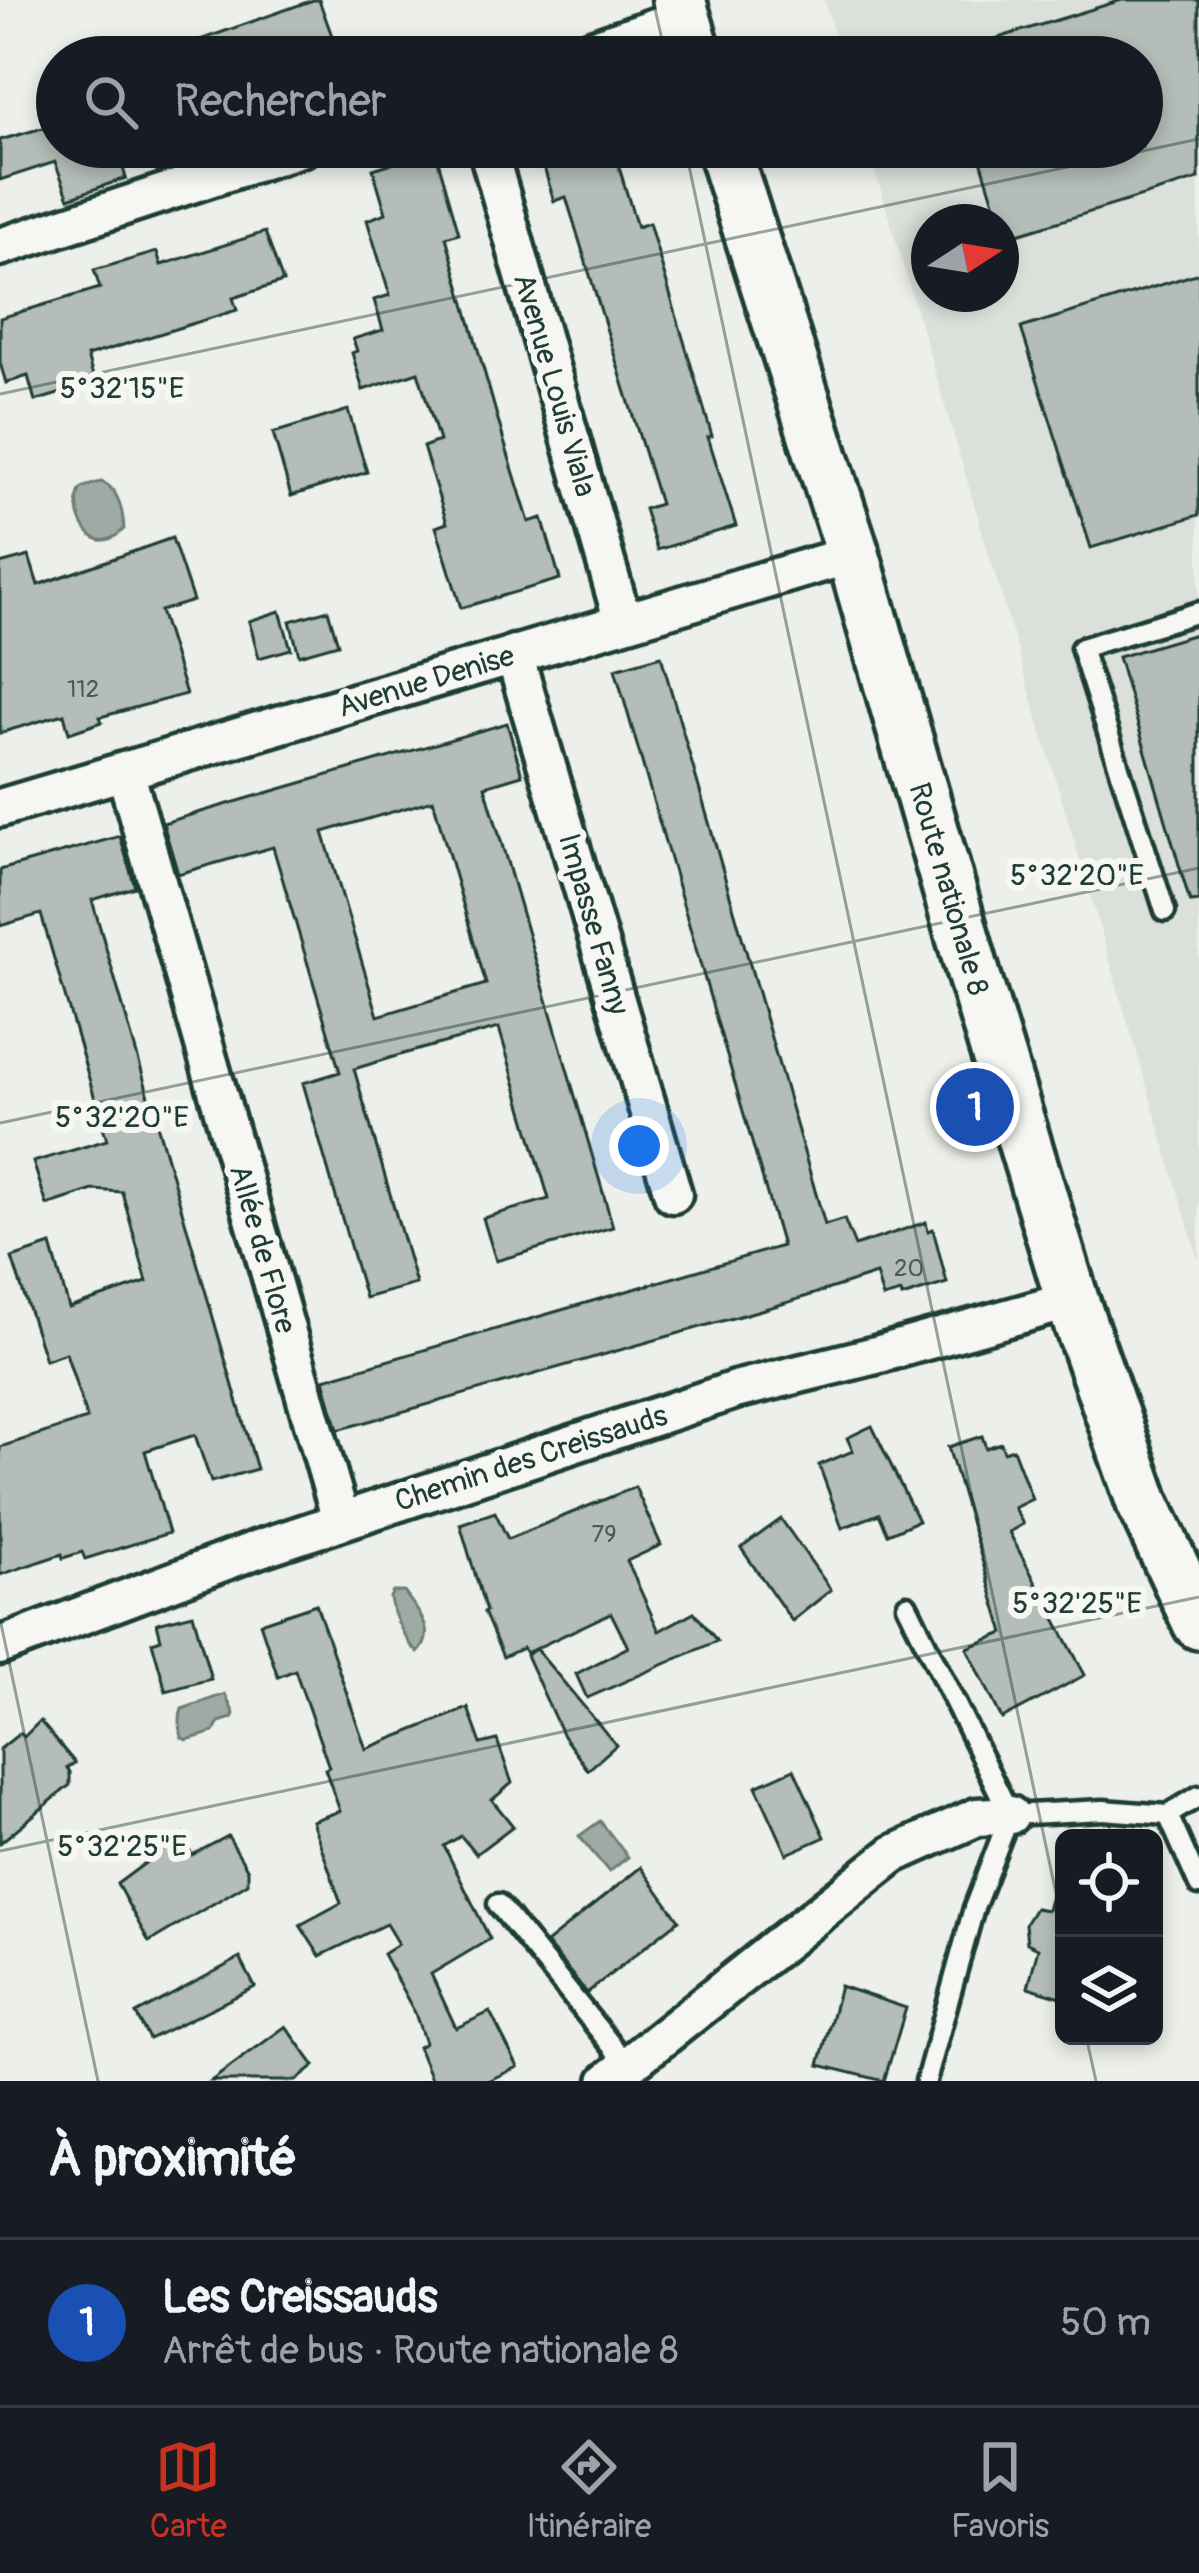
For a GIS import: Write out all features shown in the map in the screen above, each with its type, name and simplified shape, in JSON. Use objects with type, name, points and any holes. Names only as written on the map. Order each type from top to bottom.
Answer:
[{"type":"main road","name":"Route nationale 8","points":[[730,168],[853,554],[1072,1300],[1143,1503],[1199,1623]]},
{"type":"street","points":[[631,36],[685,18]]},
{"type":"street","points":[[0,248],[240,168]]},
{"type":"street","name":"Avenue Louis Viala","points":[[494,168],[623,622]]},
{"type":"street","name":"Avenue Denise","points":[[0,808],[853,554]]},
{"type":"street","name":"Impasse Fanny","points":[[514,654],[673,1194]]},
{"type":"street","name":"Allée de Flore","points":[[125,771],[341,1520]]},
{"type":"street","name":"Chemin des Creissauds","points":[[0,1646],[341,1520],[736,1390],[1072,1300]]},
{"type":"street","points":[[618,2073],[894,1853],[977,1817],[1010,1815]]},
{"type":"lane","points":[[1165,911],[1081,648],[1199,612]]},
{"type":"lane","points":[[908,1605],[1010,1815],[974,1909],[926,2081]]},
{"type":"lane","points":[[1010,1815],[1103,1810],[1168,1815],[1199,1796]]},
{"type":"lane","points":[[1168,1815],[1199,1886]]},
{"type":"lane","points":[[498,1904],[618,2073]]},
{"type":"shaded area","points":[[824,0],[1199,0],[1199,1262],[917,312],[1019,312],[1019,204],[911,204],[911,292],[874,168],[1163,168],[1163,36],[835,36]]},
{"type":"shaded area","points":[[101,482],[116,495],[124,529],[100,540],[84,527],[78,495],[82,488]]},
{"type":"shaded area","points":[[393,1592],[404,1592],[424,1622],[426,1637],[418,1653],[396,1618]]},
{"type":"shaded area","points":[[225,1694],[232,1718],[219,1722],[214,1732],[182,1738],[182,1709]]},
{"type":"shaded area","points":[[600,1821],[628,1857],[609,1872],[579,1836]]},
{"type":"building","points":[[319,0],[332,36],[211,36]]},
{"type":"building","points":[[1122,0],[1199,0],[1199,179],[1019,234],[1019,204],[995,204],[983,168],[1163,168],[1163,36],[1004,36]]},
{"type":"building","points":[[36,130],[37,168],[0,180],[0,140]]},
{"type":"building","points":[[57,168],[123,168],[126,178],[69,198]]},
{"type":"building","points":[[440,168],[459,233],[446,237],[504,441],[529,522],[542,518],[560,579],[461,608],[436,527],[447,523],[423,447],[439,441],[418,372],[363,390],[352,353],[357,351],[353,339],[383,330],[374,300],[390,295],[367,220],[386,213],[373,169]]},
{"type":"building","points":[[544,168],[619,168],[637,227],[649,223],[736,526],[657,550],[644,509],[660,504],[566,197],[554,201]]},
{"type":"building","points":[[265,232],[283,282],[233,298],[237,310],[87,356],[95,383],[35,401],[28,376],[6,383],[0,363],[0,318],[100,288],[94,270],[157,252],[161,265]]},
{"type":"building","points":[[1199,273],[1199,515],[1091,548],[1021,328]]},
{"type":"building","points":[[348,410],[367,472],[291,496],[273,433]]},
{"type":"building","points":[[172,538],[193,601],[160,611],[186,694],[100,717],[102,722],[69,733],[64,714],[0,733],[0,564],[29,556],[38,585]]},
{"type":"building","points":[[328,610],[338,644],[299,655],[290,621]]},
{"type":"building","points":[[280,611],[291,649],[259,658],[249,621]]},
{"type":"building","points":[[1199,633],[1199,901],[1190,902],[1118,657]]},
{"type":"building","points":[[661,656],[825,1225],[844,1219],[855,1246],[926,1222],[928,1231],[933,1229],[947,1283],[883,1298],[876,1274],[338,1430],[324,1379],[782,1246],[615,669]]},
{"type":"building","points":[[507,723],[522,775],[485,786],[613,1227],[496,1261],[483,1218],[549,1199],[499,1028],[403,1054],[354,1069],[416,1284],[365,1298],[303,1083],[340,1072],[273,847],[178,874],[163,823]],"holes":[[[433,800],[486,984],[378,1016],[323,832]]]},
{"type":"building","points":[[120,836],[135,887],[92,900],[257,1469],[211,1482],[195,1435],[145,1451],[169,1533],[85,1559],[82,1552],[63,1558],[62,1554],[0,1575],[0,1447],[87,1419],[66,1353],[45,1360],[12,1258],[51,1245],[69,1308],[147,1282],[122,1192],[93,1190],[47,1205],[33,1162],[107,1140],[41,914],[0,926],[0,870]]},
{"type":"building","points":[[872,1426],[918,1521],[888,1534],[879,1514],[842,1528],[819,1465],[853,1451],[847,1438]]},
{"type":"building","points":[[982,1436],[986,1448],[1001,1443],[1004,1452],[1013,1449],[1032,1499],[1014,1508],[1023,1524],[1009,1532],[1085,1675],[1002,1719],[967,1648],[1004,1633],[948,1447]]},
{"type":"building","points":[[635,1487],[661,1545],[627,1561],[659,1631],[694,1612],[717,1641],[587,1698],[576,1674],[628,1647],[611,1613],[526,1653],[523,1648],[503,1657],[484,1612],[460,1524],[495,1512],[508,1539]]},
{"type":"building","points":[[781,1519],[831,1590],[792,1621],[741,1548]]},
{"type":"building","points":[[316,1604],[366,1749],[468,1708],[481,1744],[497,1740],[512,1783],[492,1800],[513,1826],[476,1854],[461,1836],[444,1846],[490,1939],[431,1974],[456,2028],[490,2012],[518,2067],[487,2081],[432,2081],[418,2047],[425,2043],[415,2013],[383,1954],[398,1944],[386,1924],[320,1956],[300,1925],[341,1903],[312,1821],[340,1811],[295,1670],[278,1677],[260,1623]]},
{"type":"building","points":[[193,1614],[211,1679],[166,1691],[152,1642],[161,1639],[157,1623]]},
{"type":"building","points":[[536,1649],[616,1745],[588,1770],[563,1736],[526,1655]]},
{"type":"building","points":[[40,1721],[75,1763],[67,1768],[70,1785],[0,1843],[0,1749],[20,1733],[24,1737]]},
{"type":"building","points":[[794,1769],[825,1837],[787,1854],[756,1786]]},
{"type":"building","points":[[183,1835],[192,1855],[228,1836],[248,1870],[248,1883],[149,1942],[117,1884]]},
{"type":"building","points":[[641,1867],[679,1920],[587,1993],[546,1943]]},
{"type":"building","points":[[1055,1892],[1055,1995],[1028,1987],[1038,1948],[1027,1943],[1025,1924],[1035,1908],[1047,1910]]},
{"type":"building","points":[[240,1958],[255,1987],[149,2039],[136,2014]]},
{"type":"building","points":[[840,1986],[906,2008],[884,2081],[819,2065]]},
{"type":"building","points":[[286,2026],[315,2066],[296,2081],[211,2081]]},
{"type":"place","name":"Les Creissauds","points":[[975,1107]]}]
